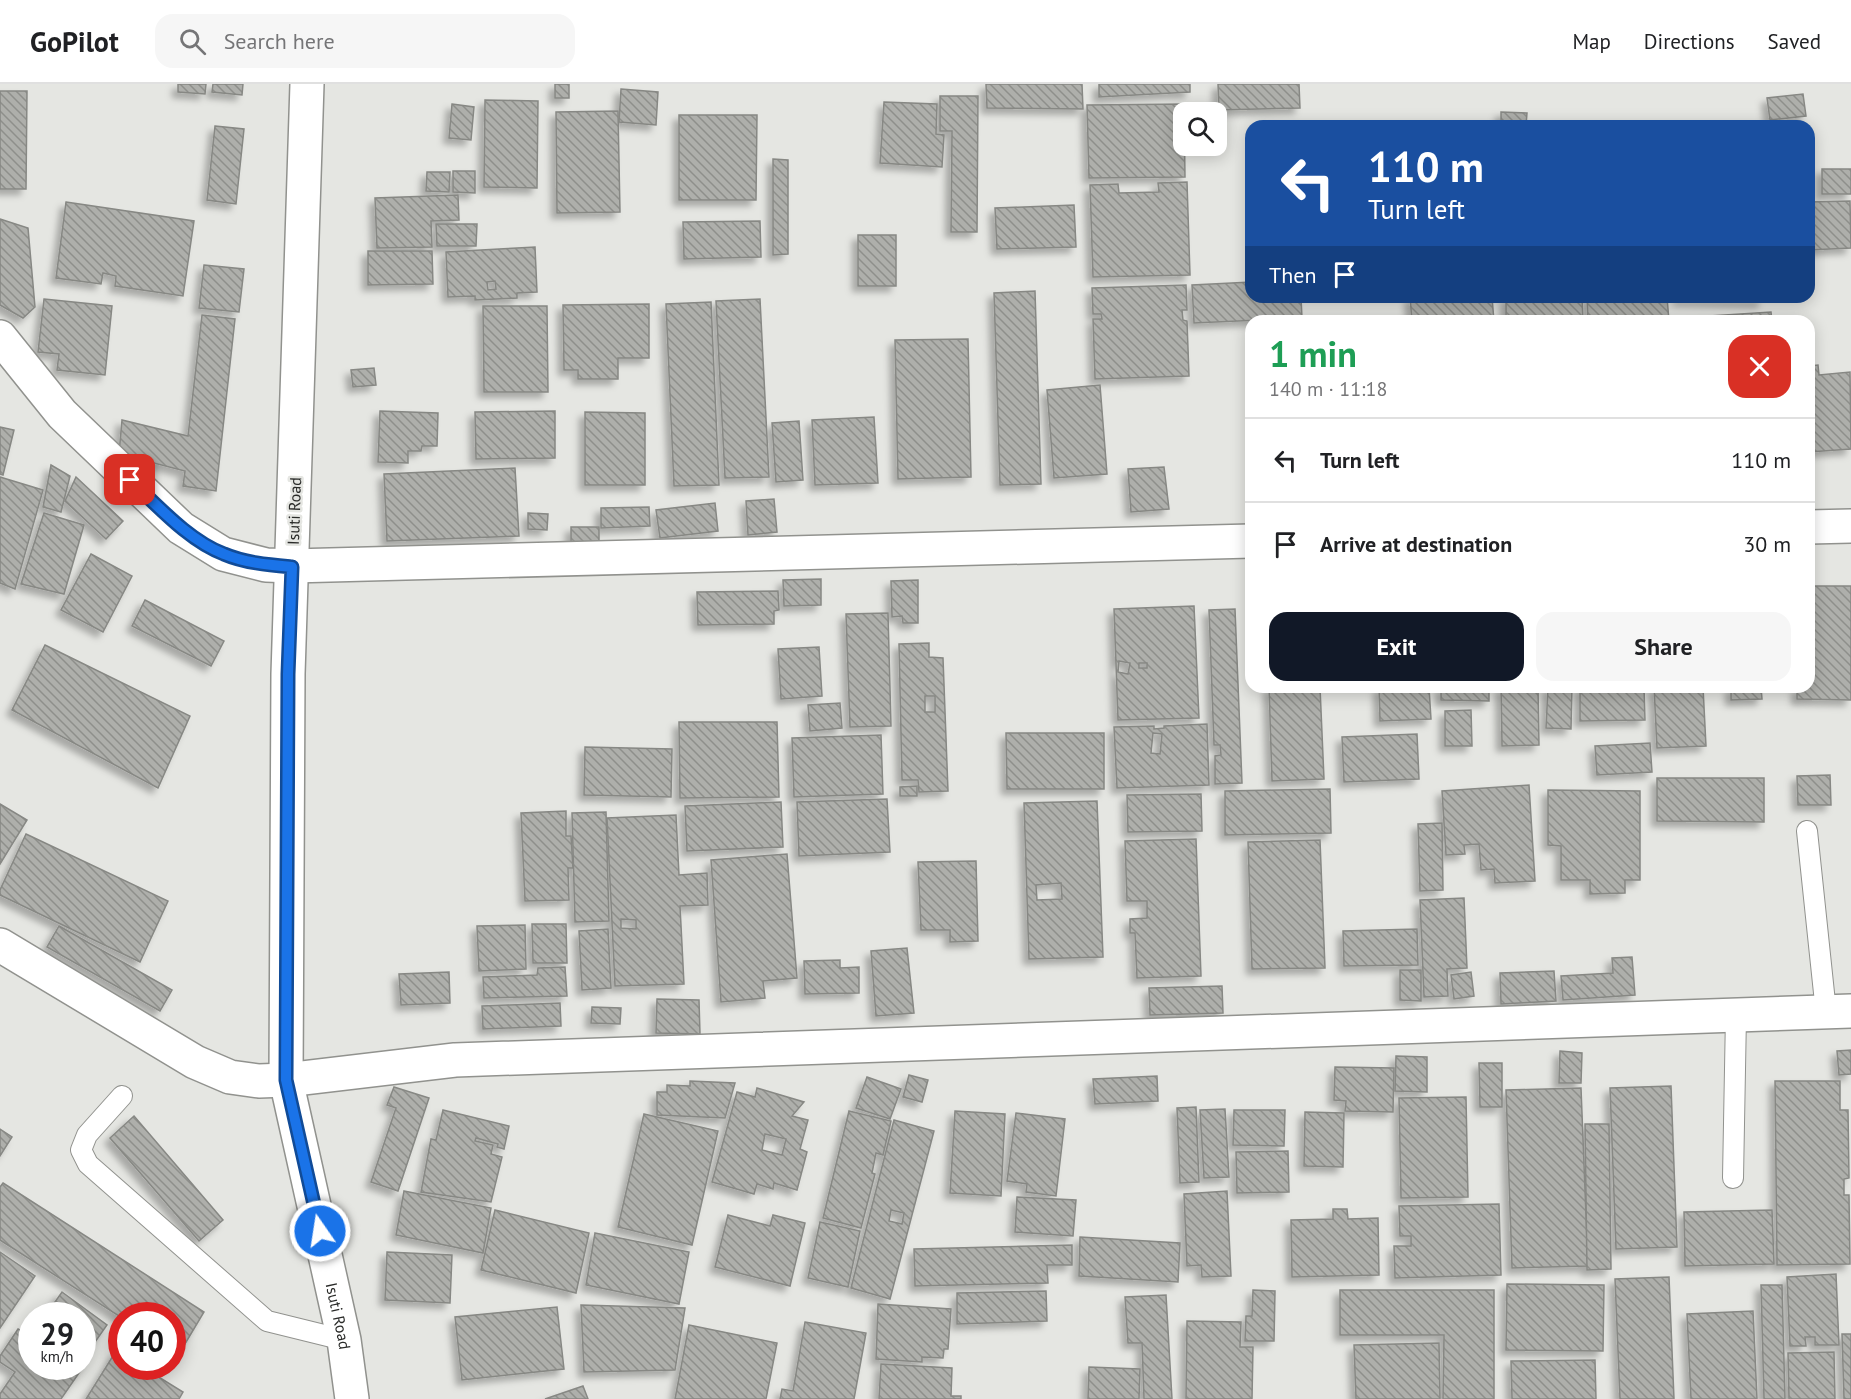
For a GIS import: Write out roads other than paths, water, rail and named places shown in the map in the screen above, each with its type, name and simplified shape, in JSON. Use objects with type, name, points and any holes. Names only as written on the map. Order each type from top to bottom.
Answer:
[{"type":"street","name":"Isuti Road","points":[[307,84],[288,674],[286,1080],[344,1340],[352,1399]]},
{"type":"street","points":[[0,337],[62,414],[181,528],[223,554],[266,565],[292,567],[1245,541]]},
{"type":"street","points":[[1815,527],[1851,526]]},
{"type":"street","points":[[0,945],[195,1062],[230,1077],[259,1081],[286,1080],[455,1060],[1838,1012]]},
{"type":"lane","points":[[1807,831],[1838,1012]]},
{"type":"lane","points":[[1733,1178],[1736,1015]]},
{"type":"lane","points":[[122,1096],[87,1135],[81,1150],[88,1164],[267,1322],[344,1340]]}]
